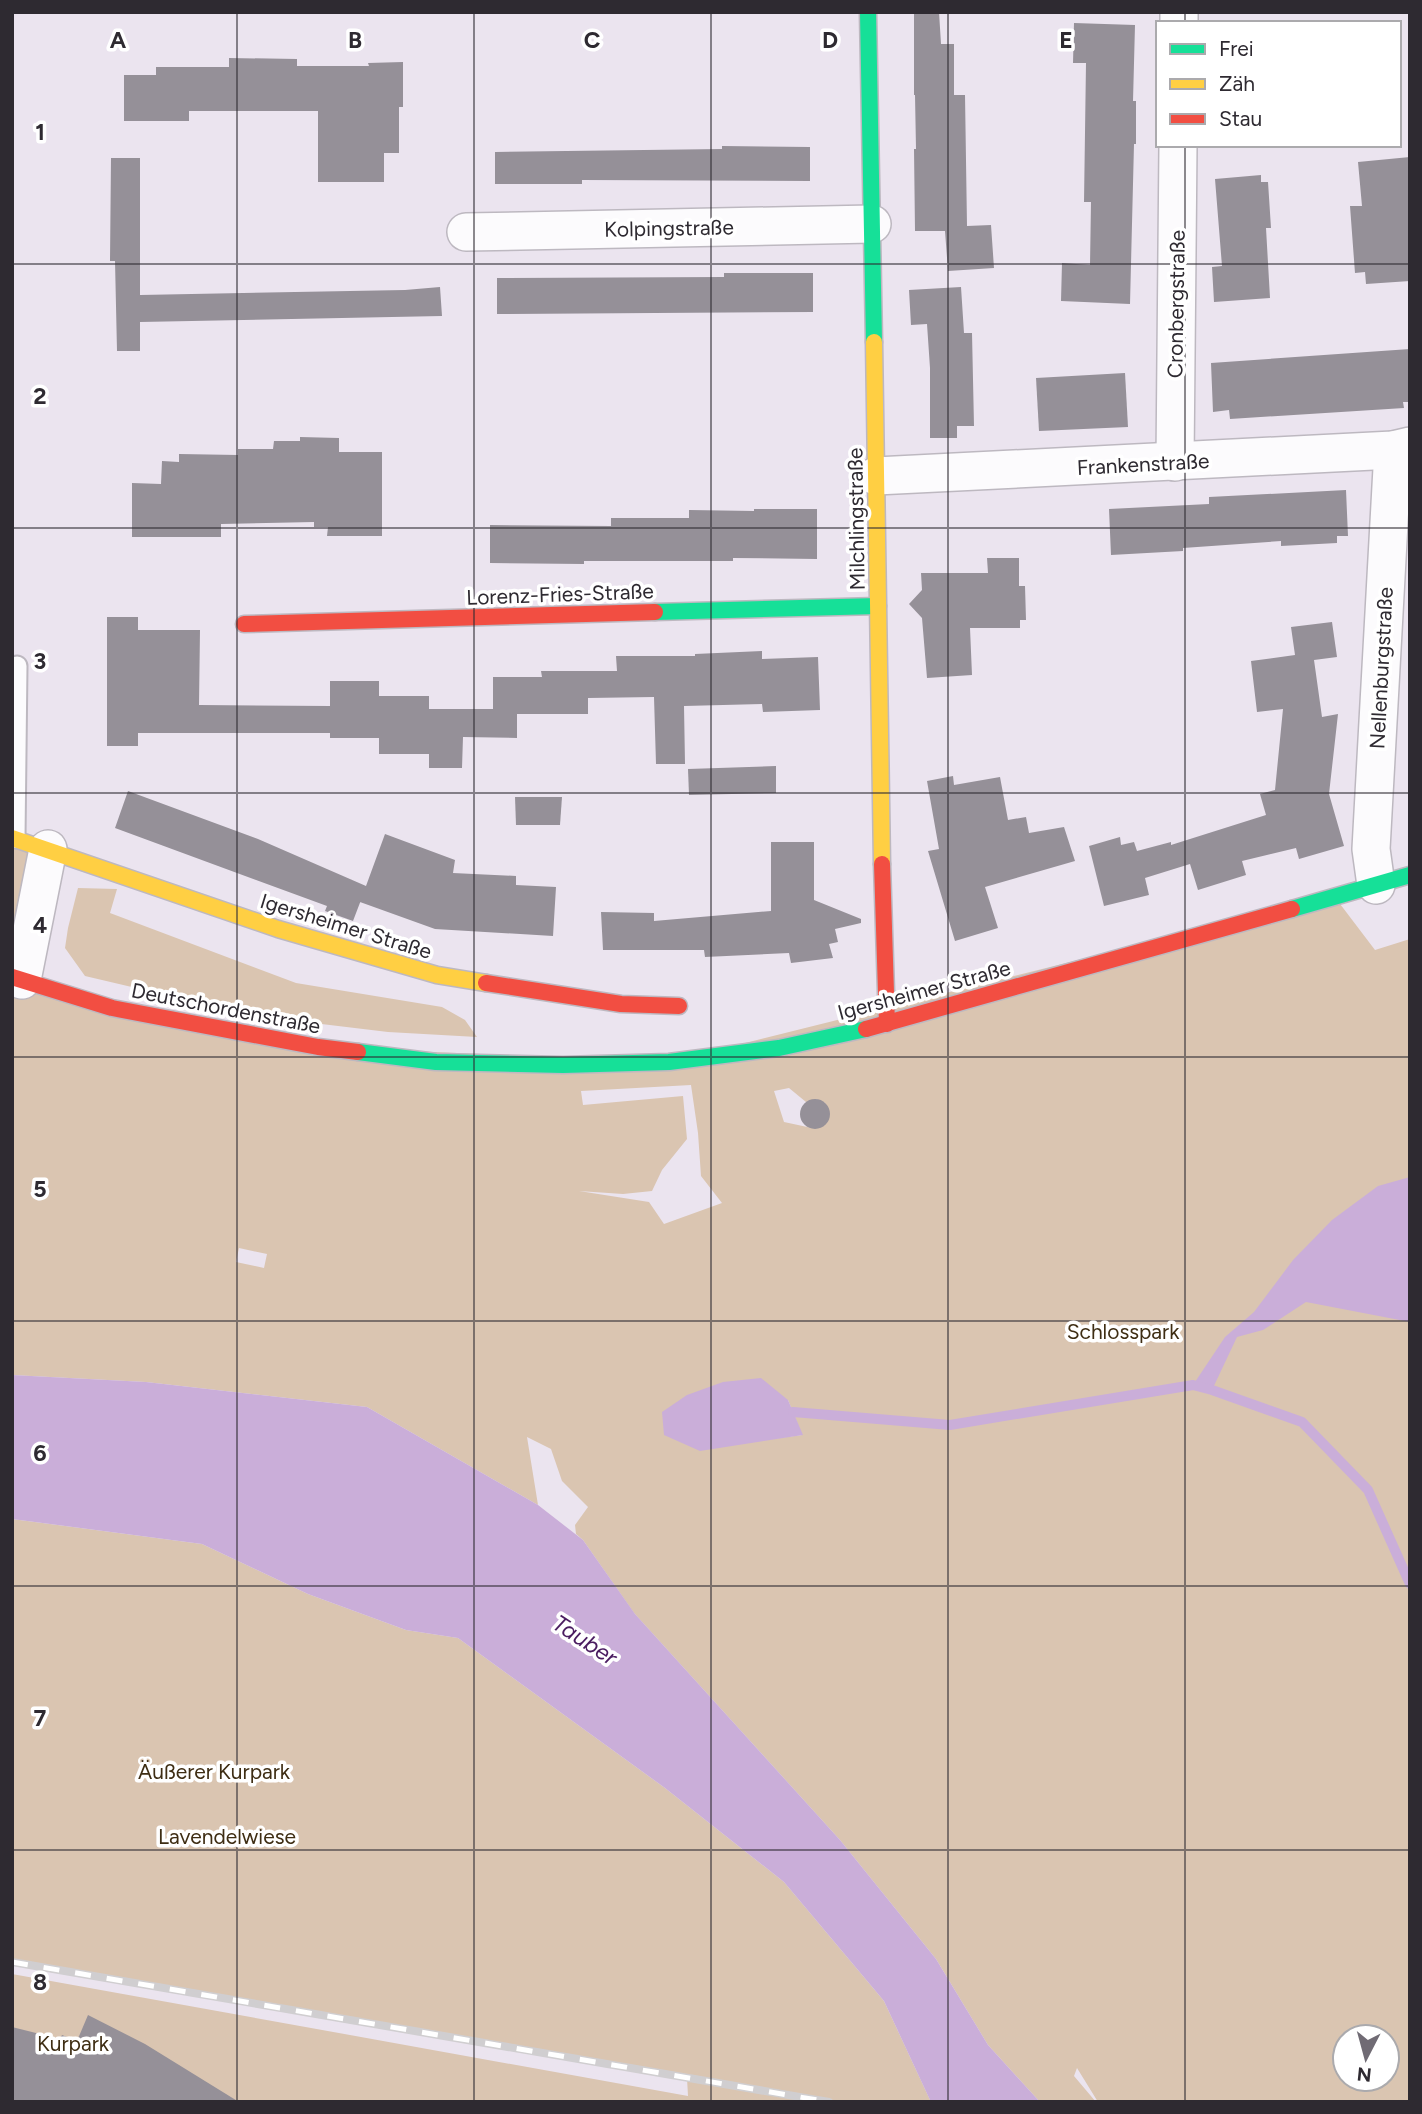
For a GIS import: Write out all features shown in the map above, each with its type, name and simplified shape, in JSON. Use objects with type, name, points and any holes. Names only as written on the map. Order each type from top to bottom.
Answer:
[{"type":"street","name":"Milchlingstraße","points":[[868,12],[887,1024]]},
{"type":"street","name":"Cronbergstraße","points":[[1175,462],[1178,147]]},
{"type":"street","name":"Kolpingstraße","points":[[466,232],[872,224]]},
{"type":"street","name":"Frankenstraße","points":[[876,476],[1401,448]]},
{"type":"street","name":"Nellenburgstraße","points":[[1393,880],[1371,849],[1401,448]]},
{"type":"street","name":"Lorenz-Fries-Straße","points":[[244,624],[878,606]]},
{"type":"street","name":"Igersheimer Straße","points":[[25,842],[278,929],[437,975],[621,1004],[679,1006]]},
{"type":"street","points":[[17,978],[25,842]]},
{"type":"street","name":"Igersheimer Straße","points":[[436,1062],[563,1065],[670,1062],[779,1048],[887,1024],[1393,880]]},
{"type":"street","name":"Deutschordenstraße","points":[[17,978],[112,1008],[318,1047],[436,1062]]},
{"type":"lane","points":[[18,666],[25,842]]},
{"type":"green space","name":"Schlosspark","points":[[12,838],[48,849],[22,980],[318,1047],[669,1062],[1334,896],[1375,950],[1410,939],[1410,2102],[1098,2102],[1077,2068],[1074,2076],[1096,2102],[1040,2102],[988,2045],[936,1959],[840,1840],[634,1613],[576,1534],[575,1525],[588,1507],[562,1481],[551,1449],[527,1437],[538,1505],[367,1407],[146,1382],[12,1375]],"holes":[[[691,1085],[701,1176],[722,1203],[664,1224],[649,1202],[579,1191],[623,1194],[652,1191],[662,1170],[687,1139],[683,1096],[583,1105],[581,1091]],[[789,1088],[806,1102],[816,1099],[825,1103],[829,1112],[825,1124],[812,1128],[784,1122],[774,1091]],[[239,1248],[267,1254],[264,1268],[236,1262]],[[788,1400],[802,1435],[741,1443]]]},
{"type":"green space","points":[[78,888],[117,889],[110,913],[296,983],[442,1007],[465,1020],[477,1037],[388,1032],[255,1016],[85,976],[65,948]]},
{"type":"green space","name":"Äußerer Kurpark","points":[[12,1519],[202,1544],[308,1594],[406,1630],[458,1638],[665,1788],[784,1882],[884,2001],[931,2102],[12,2102],[12,1974],[688,2096],[687,2078],[12,1962]]},
{"type":"water","points":[[1410,1177],[1410,1322],[1306,1302],[1263,1330],[1237,1337],[1212,1390],[1193,1385],[1225,1337],[1254,1312],[1293,1260],[1332,1220],[1378,1186]]},
{"type":"water","name":"Tauber","points":[[12,1375],[146,1382],[367,1407],[538,1505],[583,1540],[635,1614],[840,1840],[936,1959],[988,2045],[1040,2102],[930,2100],[884,2001],[784,1882],[665,1788],[458,1638],[406,1630],[308,1594],[202,1544],[12,1519]]},
{"type":"water","points":[[761,1378],[788,1400],[803,1435],[700,1451],[664,1435],[662,1412],[687,1395],[723,1382]]},
{"type":"building","points":[[914,12],[939,12],[941,44],[954,44],[954,95],[965,95],[967,226],[991,225],[994,268],[948,271],[945,231],[915,231]]},
{"type":"building","points":[[1074,23],[1135,25],[1133,101],[1136,101],[1136,144],[1130,304],[1061,301],[1062,263],[1090,265],[1091,202],[1084,202],[1086,63],[1073,63]]},
{"type":"building","points":[[229,58],[297,59],[297,66],[369,66],[368,63],[403,62],[399,153],[384,153],[384,182],[318,182],[318,111],[189,111],[189,121],[124,121],[124,75],[156,75],[156,67],[229,67]]},
{"type":"building","points":[[722,146],[810,147],[810,181],[582,180],[582,184],[495,184],[495,152],[722,149]]},
{"type":"building","points":[[1410,157],[1410,281],[1366,284],[1365,272],[1355,273],[1350,206],[1362,206],[1358,162]]},
{"type":"building","points":[[111,158],[140,158],[140,295],[440,287],[442,316],[140,322],[140,351],[117,351],[115,261],[110,261]]},
{"type":"building","points":[[1261,175],[1261,182],[1268,182],[1271,228],[1266,228],[1270,298],[1214,302],[1212,267],[1222,266],[1215,179]]},
{"type":"building","points":[[724,273],[813,273],[813,312],[497,314],[497,278],[724,277]]},
{"type":"building","points":[[961,287],[964,333],[972,333],[974,426],[957,426],[957,438],[930,438],[927,324],[911,325],[909,290]]},
{"type":"building","points":[[1410,349],[1410,402],[1403,402],[1404,408],[1230,419],[1229,410],[1213,412],[1211,363]]},
{"type":"building","points":[[1125,373],[1128,427],[1039,431],[1036,378]]},
{"type":"building","points":[[300,437],[339,438],[339,452],[382,452],[382,536],[327,536],[328,527],[314,527],[314,522],[221,524],[221,537],[132,537],[132,483],[161,484],[162,461],[179,462],[179,454],[238,455],[238,449],[273,449],[274,441],[300,441]]},
{"type":"building","points":[[1346,490],[1348,536],[1337,536],[1337,543],[1281,546],[1281,541],[1111,555],[1109,509],[1209,504],[1209,497]]},
{"type":"building","points":[[817,509],[817,559],[584,561],[584,564],[490,563],[490,525],[611,526],[611,518],[689,518],[689,510]]},
{"type":"building","points":[[987,558],[1019,558],[1019,586],[1025,586],[1026,620],[1020,620],[1020,628],[970,628],[972,675],[927,678],[922,618],[909,604],[922,590],[921,573],[988,573]]},
{"type":"building","points":[[107,617],[138,617],[138,630],[200,630],[199,705],[330,706],[330,681],[379,681],[379,696],[429,696],[429,709],[493,709],[493,677],[542,677],[541,671],[617,671],[616,656],[695,656],[762,651],[762,659],[818,657],[820,710],[763,712],[762,704],[684,706],[685,764],[656,764],[654,697],[588,698],[588,714],[517,714],[517,738],[463,737],[462,768],[429,768],[429,754],[379,754],[379,738],[330,738],[330,733],[138,733],[138,746],[107,746]]},
{"type":"building","points":[[1332,622],[1337,657],[1314,660],[1322,717],[1338,714],[1329,794],[1344,846],[1299,859],[1296,848],[1242,861],[1246,875],[1198,890],[1190,864],[1145,878],[1149,895],[1104,906],[1089,846],[1120,837],[1121,845],[1134,842],[1137,851],[1171,842],[1171,845],[1266,815],[1260,794],[1275,790],[1283,709],[1257,712],[1251,661],[1295,655],[1291,627]]},
{"type":"building","points":[[776,766],[776,793],[689,795],[688,769]]},
{"type":"building","points":[[953,776],[954,785],[1000,777],[1008,820],[1026,817],[1029,833],[1064,827],[1075,861],[985,887],[998,928],[955,941],[928,851],[939,849],[927,781]]},
{"type":"building","points":[[128,791],[258,839],[366,886],[385,834],[455,860],[453,873],[516,876],[516,885],[556,887],[553,936],[435,929],[360,902],[353,921],[325,911],[327,906],[115,828]]},
{"type":"building","points":[[515,797],[562,797],[560,825],[516,825]]},
{"type":"building","points":[[771,842],[814,842],[814,900],[861,919],[861,923],[835,929],[838,942],[829,944],[833,958],[791,963],[789,953],[705,957],[704,950],[603,950],[601,912],[654,913],[654,921],[771,911]]},
{"type":"building","points":[[815,1099],[825,1104],[830,1114],[825,1124],[815,1129],[805,1124],[800,1114],[805,1104]]},
{"type":"building","points":[[88,2015],[145,2044],[239,2102],[12,2102],[12,2027],[60,2039],[62,2035],[77,2041]]},
{"type":"waterway","points":[[793,1412],[950,1425],[1193,1385],[1212,1390],[1302,1422],[1368,1490],[1410,1584]]},
{"type":"railway","points":[[12,1962],[829,2102]]},
{"type":"traffic: fast","points":[[868,12],[874,342]]},
{"type":"traffic: fast","points":[[655,612],[878,606]]},
{"type":"traffic: fast","points":[[1292,909],[1410,875]]},
{"type":"traffic: fast","points":[[358,1052],[436,1062],[563,1065],[669,1062],[779,1048],[866,1029]]},
{"type":"traffic: slow","points":[[874,342],[882,864]]},
{"type":"traffic: slow","points":[[12,838],[278,929],[437,975],[486,983]]},
{"type":"traffic: jam","points":[[244,624],[655,612]]},
{"type":"traffic: jam","points":[[882,864],[887,1024]]},
{"type":"traffic: jam","points":[[866,1029],[1292,909]]},
{"type":"traffic: jam","points":[[12,977],[112,1008],[318,1047],[358,1052]]},
{"type":"traffic: jam","points":[[486,983],[621,1004],[679,1006]]},
{"type":"park label","name":"Lavendelwiese","points":[[227,1836]]},
{"type":"park label","name":"Kurpark","points":[[73,2043]]}]
